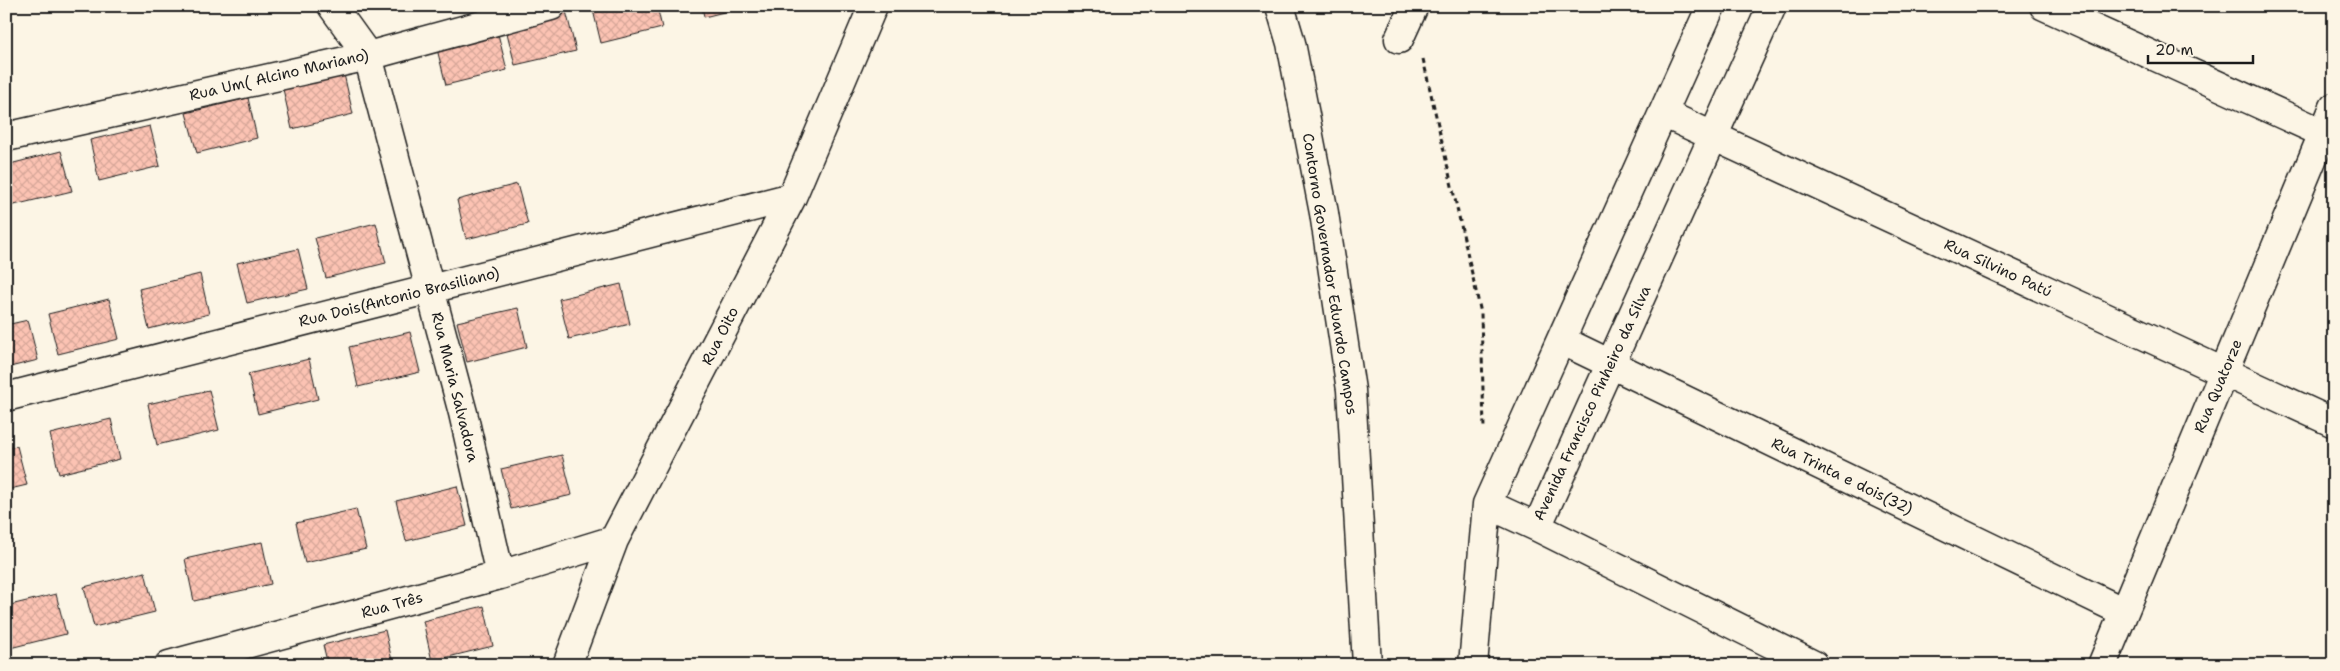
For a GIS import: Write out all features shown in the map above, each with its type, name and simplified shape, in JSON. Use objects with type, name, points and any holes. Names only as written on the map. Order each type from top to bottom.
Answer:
[{"type":"main road","name":"Rua Maria Salvadora","points":[[332,6],[368,56],[463,413],[500,575]]},
{"type":"main road","name":"Rua Um( Alcino Mariano)","points":[[6,137],[368,56],[551,6]]},
{"type":"main road","points":[[850,6],[860,39]]},
{"type":"main road","name":"Rua Oito","points":[[567,665],[614,540],[792,197],[873,6]]},
{"type":"main road","name":"Contorno Governador Eduardo Campos","points":[[1280,6],[1291,43],[1324,213],[1351,390],[1367,665]]},
{"type":"main road","points":[[1399,39],[1414,6]]},
{"type":"main road","points":[[1473,665],[1487,504],[1711,6]]},
{"type":"main road","name":"Avenida Francisco Pinheiro da Silva","points":[[1487,504],[1538,526],[1772,6]]},
{"type":"main road","points":[[2044,6],[2328,136]]},
{"type":"main road","name":"Rua Quatorze","points":[[2102,665],[2223,372],[2328,136],[2334,107]]},
{"type":"main road","name":"Rua Silvino Patú","points":[[1663,113],[2334,423]]},
{"type":"main road","name":"Rua Dois(Antonio Brasiliano)","points":[[6,397],[792,197]]},
{"type":"main road","name":"Rua Trinta e dois(32)","points":[[1561,340],[2124,612]]},
{"type":"main road","points":[[1538,526],[1814,665]]},
{"type":"main road","name":"Rua Três","points":[[168,665],[500,575],[614,540]]},
{"type":"path","points":[[1423,57],[1481,313],[1485,438]]},
{"type":"building","points":[[592,6],[657,6],[662,28],[601,43]]},
{"type":"building","points":[[702,6],[748,6],[704,17]]},
{"type":"building","points":[[566,11],[576,51],[515,65],[505,25]]},
{"type":"building","points":[[497,30],[507,70],[446,85],[436,45]]},
{"type":"building","points":[[344,74],[353,114],[292,129],[283,89]]},
{"type":"building","points":[[248,98],[257,138],[197,153],[186,113]]},
{"type":"building","points":[[150,126],[160,166],[99,181],[90,140]]},
{"type":"building","points":[[61,151],[72,191],[10,206],[6,190],[6,165]]},
{"type":"building","points":[[517,184],[528,224],[466,239],[457,200]]},
{"type":"building","points":[[376,223],[386,263],[326,278],[315,238]]},
{"type":"building","points":[[298,249],[308,289],[247,303],[237,263]]},
{"type":"building","points":[[200,274],[209,314],[149,329],[139,289]]},
{"type":"building","points":[[621,284],[630,324],[569,339],[559,299]]},
{"type":"building","points":[[109,299],[119,339],[58,354],[48,314]]},
{"type":"building","points":[[518,308],[527,347],[467,362],[457,322]]},
{"type":"building","points":[[28,320],[38,360],[6,368],[6,325]]},
{"type":"building","points":[[410,332],[420,372],[358,387],[349,347]]},
{"type":"building","points":[[309,359],[318,399],[258,414],[248,374]]},
{"type":"building","points":[[209,390],[219,430],[157,445],[148,404]]},
{"type":"building","points":[[111,419],[120,459],[59,474],[50,434]]},
{"type":"building","points":[[17,446],[27,485],[6,490],[6,448]]},
{"type":"building","points":[[562,455],[572,495],[511,509],[501,469]]},
{"type":"building","points":[[457,486],[467,526],[406,541],[396,501]]},
{"type":"building","points":[[356,509],[366,549],[305,563],[296,523]]},
{"type":"building","points":[[262,542],[271,584],[194,601],[185,559]]},
{"type":"building","points":[[145,572],[155,612],[94,627],[84,587]]},
{"type":"building","points":[[56,594],[66,634],[6,649],[6,606]]},
{"type":"building","points":[[484,606],[493,646],[432,661],[423,621]]},
{"type":"building","points":[[385,630],[393,665],[328,665],[323,645]]},
{"type":"building","points":[[280,658],[282,665],[251,665]]}]
